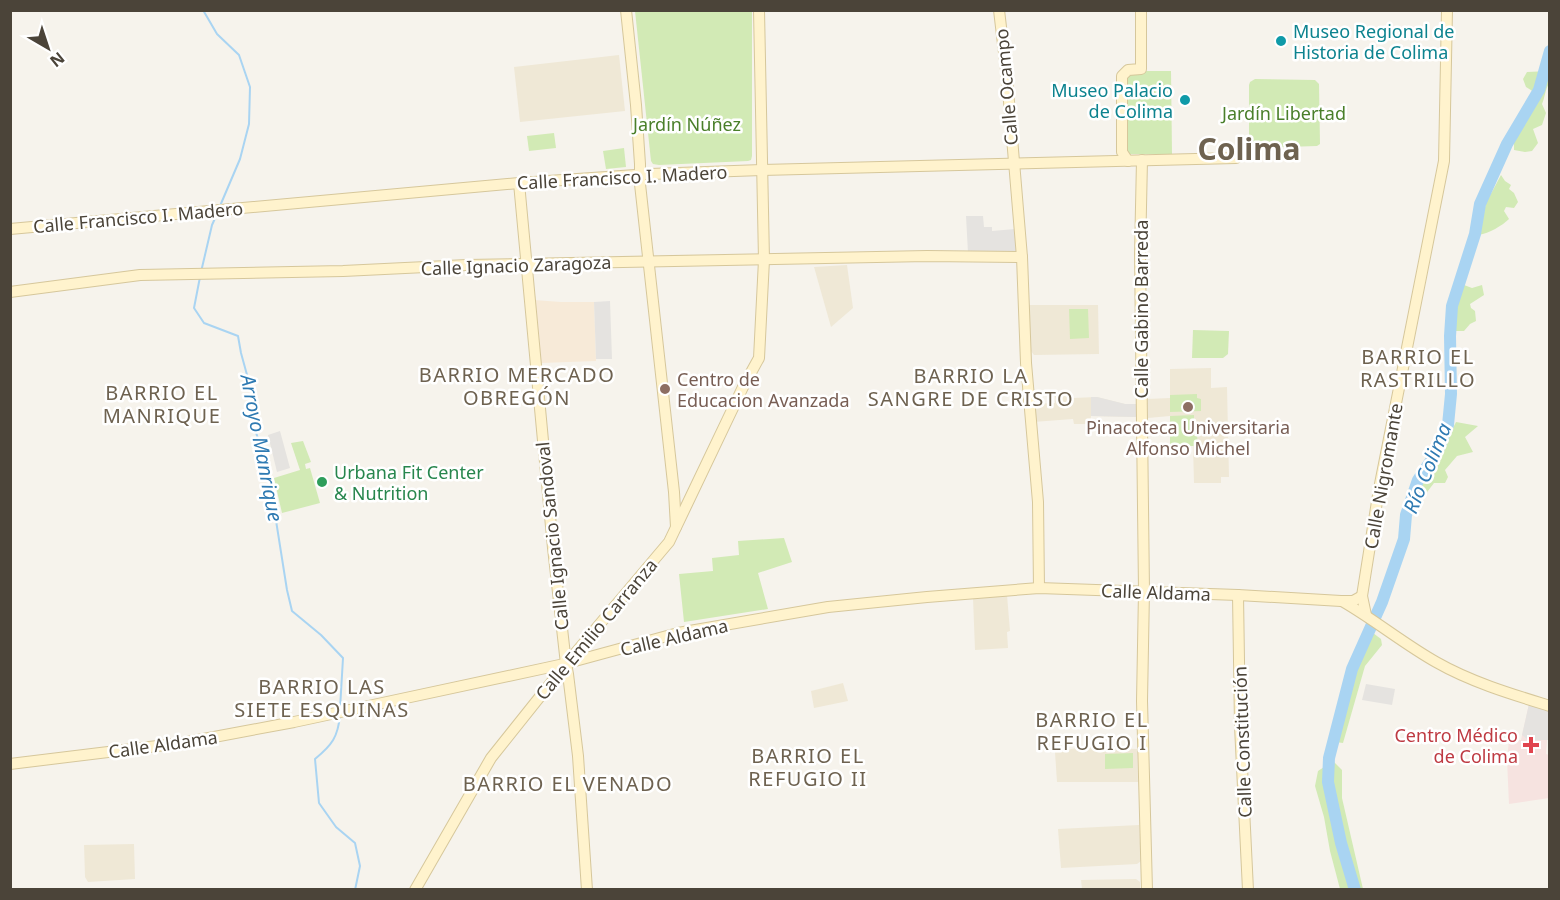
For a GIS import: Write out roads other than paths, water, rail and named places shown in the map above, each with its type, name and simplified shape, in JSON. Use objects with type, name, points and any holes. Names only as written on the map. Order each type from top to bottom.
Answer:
[{"type":"street","points":[[626,10],[636,105],[640,184],[677,523]]},
{"type":"street","points":[[759,10],[764,260]]},
{"type":"street","name":"Calle Ocampo","points":[[999,10],[1022,257],[1026,363],[1038,502],[1039,588]]},
{"type":"street","points":[[1128,161],[1122,152],[1122,76],[1128,70],[1141,69],[1141,10]]},
{"type":"street","name":"Calle Nigromante","points":[[1366,615],[1362,596],[1379,489],[1444,161],[1447,10]]},
{"type":"street","name":"Calle Francisco I. Madero","points":[[10,229],[519,183],[641,175],[1236,158]]},
{"type":"street","name":"Calle Gabino Barreda","points":[[1142,160],[1140,254],[1144,591],[1142,701],[1147,890]]},
{"type":"street","name":"Calle Ignacio Sandoval","points":[[519,183],[553,548],[578,756],[587,890]]},
{"type":"street","name":"Calle Ignacio Zaragoza","points":[[10,292],[135,275],[344,271],[467,265],[927,256],[1022,257]]},
{"type":"street","name":"Calle Emilio Carranza","points":[[415,890],[491,758],[566,664],[669,542],[759,358],[764,260]]},
{"type":"street","name":"Calle Aldama","points":[[10,764],[182,743],[566,664],[678,633],[828,607],[1039,588],[1341,601]]},
{"type":"street","name":"Calle Constitución","points":[[1238,595],[1240,726],[1248,890]]},
{"type":"street","points":[[1341,601],[1353,600],[1362,596]]},
{"type":"street","points":[[1341,601],[1438,663],[1490,687],[1550,706]]},
{"type":"waterway","name":"Arroyo Manrique","points":[[203,10],[217,34],[239,55],[250,87],[249,124],[240,159],[220,206]]},
{"type":"waterway","name":"Río Colima","points":[[1355,890],[1341,843],[1328,782],[1329,758],[1352,669],[1382,602],[1404,539],[1406,515],[1418,480],[1438,450],[1448,425],[1451,394],[1452,306],[1475,234],[1480,204],[1507,144],[1539,90],[1550,51]]},
{"type":"waterway","name":"Arroyo Manrique","points":[[201,272],[212,225],[217,214]]},
{"type":"waterway","name":"Arroyo Manrique","points":[[200,277],[194,308],[204,323],[238,336],[255,404],[253,423],[268,470],[292,611],[321,635],[343,658],[340,709]]},
{"type":"waterway","name":"Arroyo Manrique","points":[[340,715],[338,729],[333,740],[315,759],[319,803],[336,827],[355,843],[360,866],[355,890]]},
{"type":"place","name":"Museo Regional de Historia de Colima","points":[[1281,41]]},
{"type":"place","name":"Museo Palacio de Colima","points":[[1185,100]]},
{"type":"place","name":"Centro de Educacion Avanzada","points":[[665,389]]},
{"type":"place","name":"Pinacoteca Universitaria Alfonso Michel","points":[[1188,407]]},
{"type":"place","name":"Urbana Fit Center & Nutrition","points":[[322,482]]},
{"type":"place","name":"Centro Médico de Colima","points":[[1531,745]]},
{"type":"district","name":"Colima","points":[[1249,148]]},
{"type":"district","name":"BARRIO EL RASTRILLO","points":[[1418,368]]},
{"type":"district","name":"BARRIO MERCADO OBREGÓN","points":[[517,386]]},
{"type":"district","name":"BARRIO LA SANGRE DE CRISTO","points":[[971,386]]},
{"type":"district","name":"BARRIO EL MANRIQUE","points":[[162,404]]},
{"type":"district","name":"BARRIO LAS SIETE ESQUINAS","points":[[322,698]]},
{"type":"district","name":"BARRIO EL REFUGIO I","points":[[1092,730]]},
{"type":"district","name":"BARRIO EL REFUGIO II","points":[[808,766]]},
{"type":"district","name":"BARRIO EL VENADO","points":[[568,783]]},
{"type":"park label","name":"Jardín Libertad","points":[[1284,113]]},
{"type":"park label","name":"Jardín Núñez","points":[[687,124]]}]
